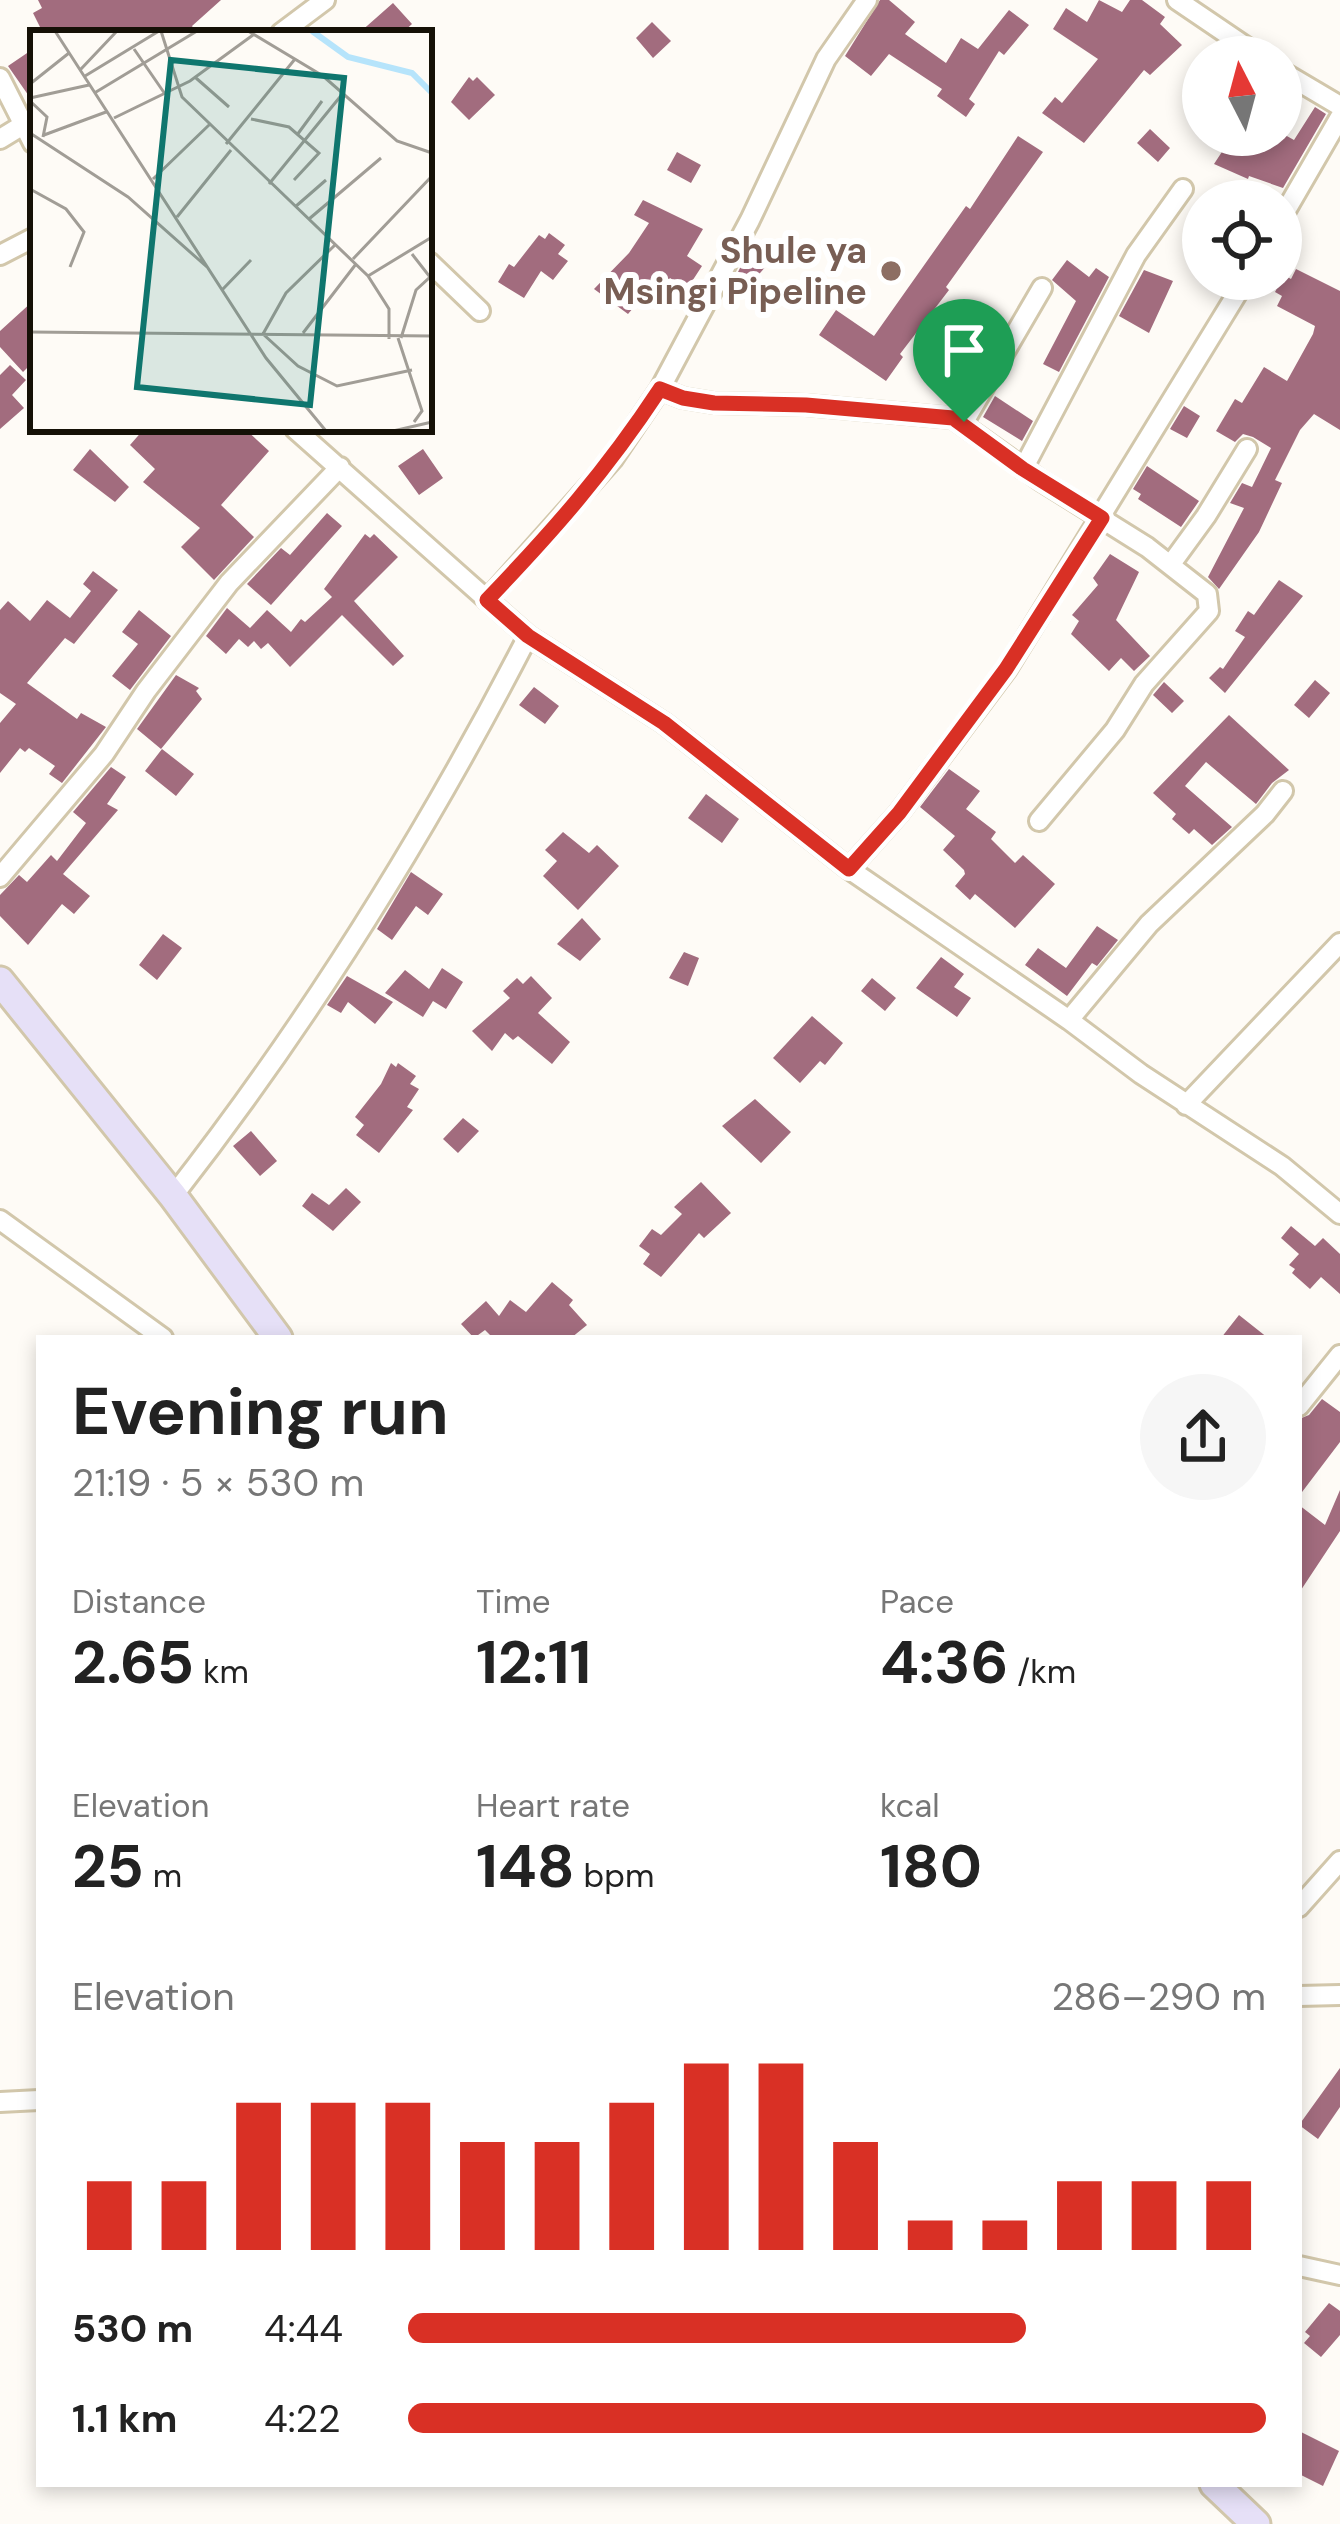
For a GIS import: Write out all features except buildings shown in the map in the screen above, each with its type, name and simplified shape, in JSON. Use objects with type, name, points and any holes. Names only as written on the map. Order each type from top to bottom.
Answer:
[{"type":"main road","points":[[0,981],[276,1335]]},
{"type":"main road","points":[[1217,2487],[1256,2524]]},
{"type":"street","points":[[285,30],[325,0]]},
{"type":"street","points":[[487,600],[614,460],[660,389],[750,220],[826,59],[867,0]]},
{"type":"street","points":[[1177,0],[1230,36]]},
{"type":"street","points":[[0,78],[30,138]]},
{"type":"street","points":[[1302,83],[1340,106]]},
{"type":"street","points":[[1302,183],[1340,117]]},
{"type":"street","points":[[0,139],[22,125]]},
{"type":"street","points":[[1023,469],[1136,255],[1182,190]]},
{"type":"street","points":[[0,255],[30,240]]},
{"type":"street","points":[[432,265],[480,311]]},
{"type":"street","points":[[964,422],[1042,288]]},
{"type":"street","points":[[849,869],[899,813],[1006,669],[1233,300]]},
{"type":"street","points":[[660,389],[714,403],[873,409],[964,422],[1023,469],[1171,564],[1207,594],[1209,611],[1144,684],[1115,730],[1039,820]]},
{"type":"street","points":[[299,432],[528,636],[664,723],[849,869],[1186,1105],[1282,1166],[1340,1214]]},
{"type":"street","points":[[1171,564],[1246,449]]},
{"type":"street","points":[[0,877],[104,754],[229,583],[340,467]]},
{"type":"street","points":[[172,1196],[246,1100],[346,953],[478,734],[528,636]]},
{"type":"street","points":[[1069,1020],[1149,924],[1265,814],[1283,791]]},
{"type":"street","points":[[1186,1105],[1340,943]]},
{"type":"street","points":[[0,1220],[160,1335]]},
{"type":"street","points":[[1302,1402],[1340,1355]]},
{"type":"street","points":[[1302,1904],[1340,1861]]},
{"type":"street","points":[[1302,1996],[1340,1995]]},
{"type":"street","points":[[0,2102],[36,2100]]},
{"type":"street","points":[[1302,2267],[1340,2275]]},
{"type":"place","name":"Shule ya Msingi Pipeline","points":[[891,271]]},
{"type":"route","points":[[660,389],[714,403],[873,409],[964,422],[1023,469],[1102,518],[1006,669],[899,813],[849,869],[664,723],[528,636],[487,600],[614,460],[660,389]]}]
